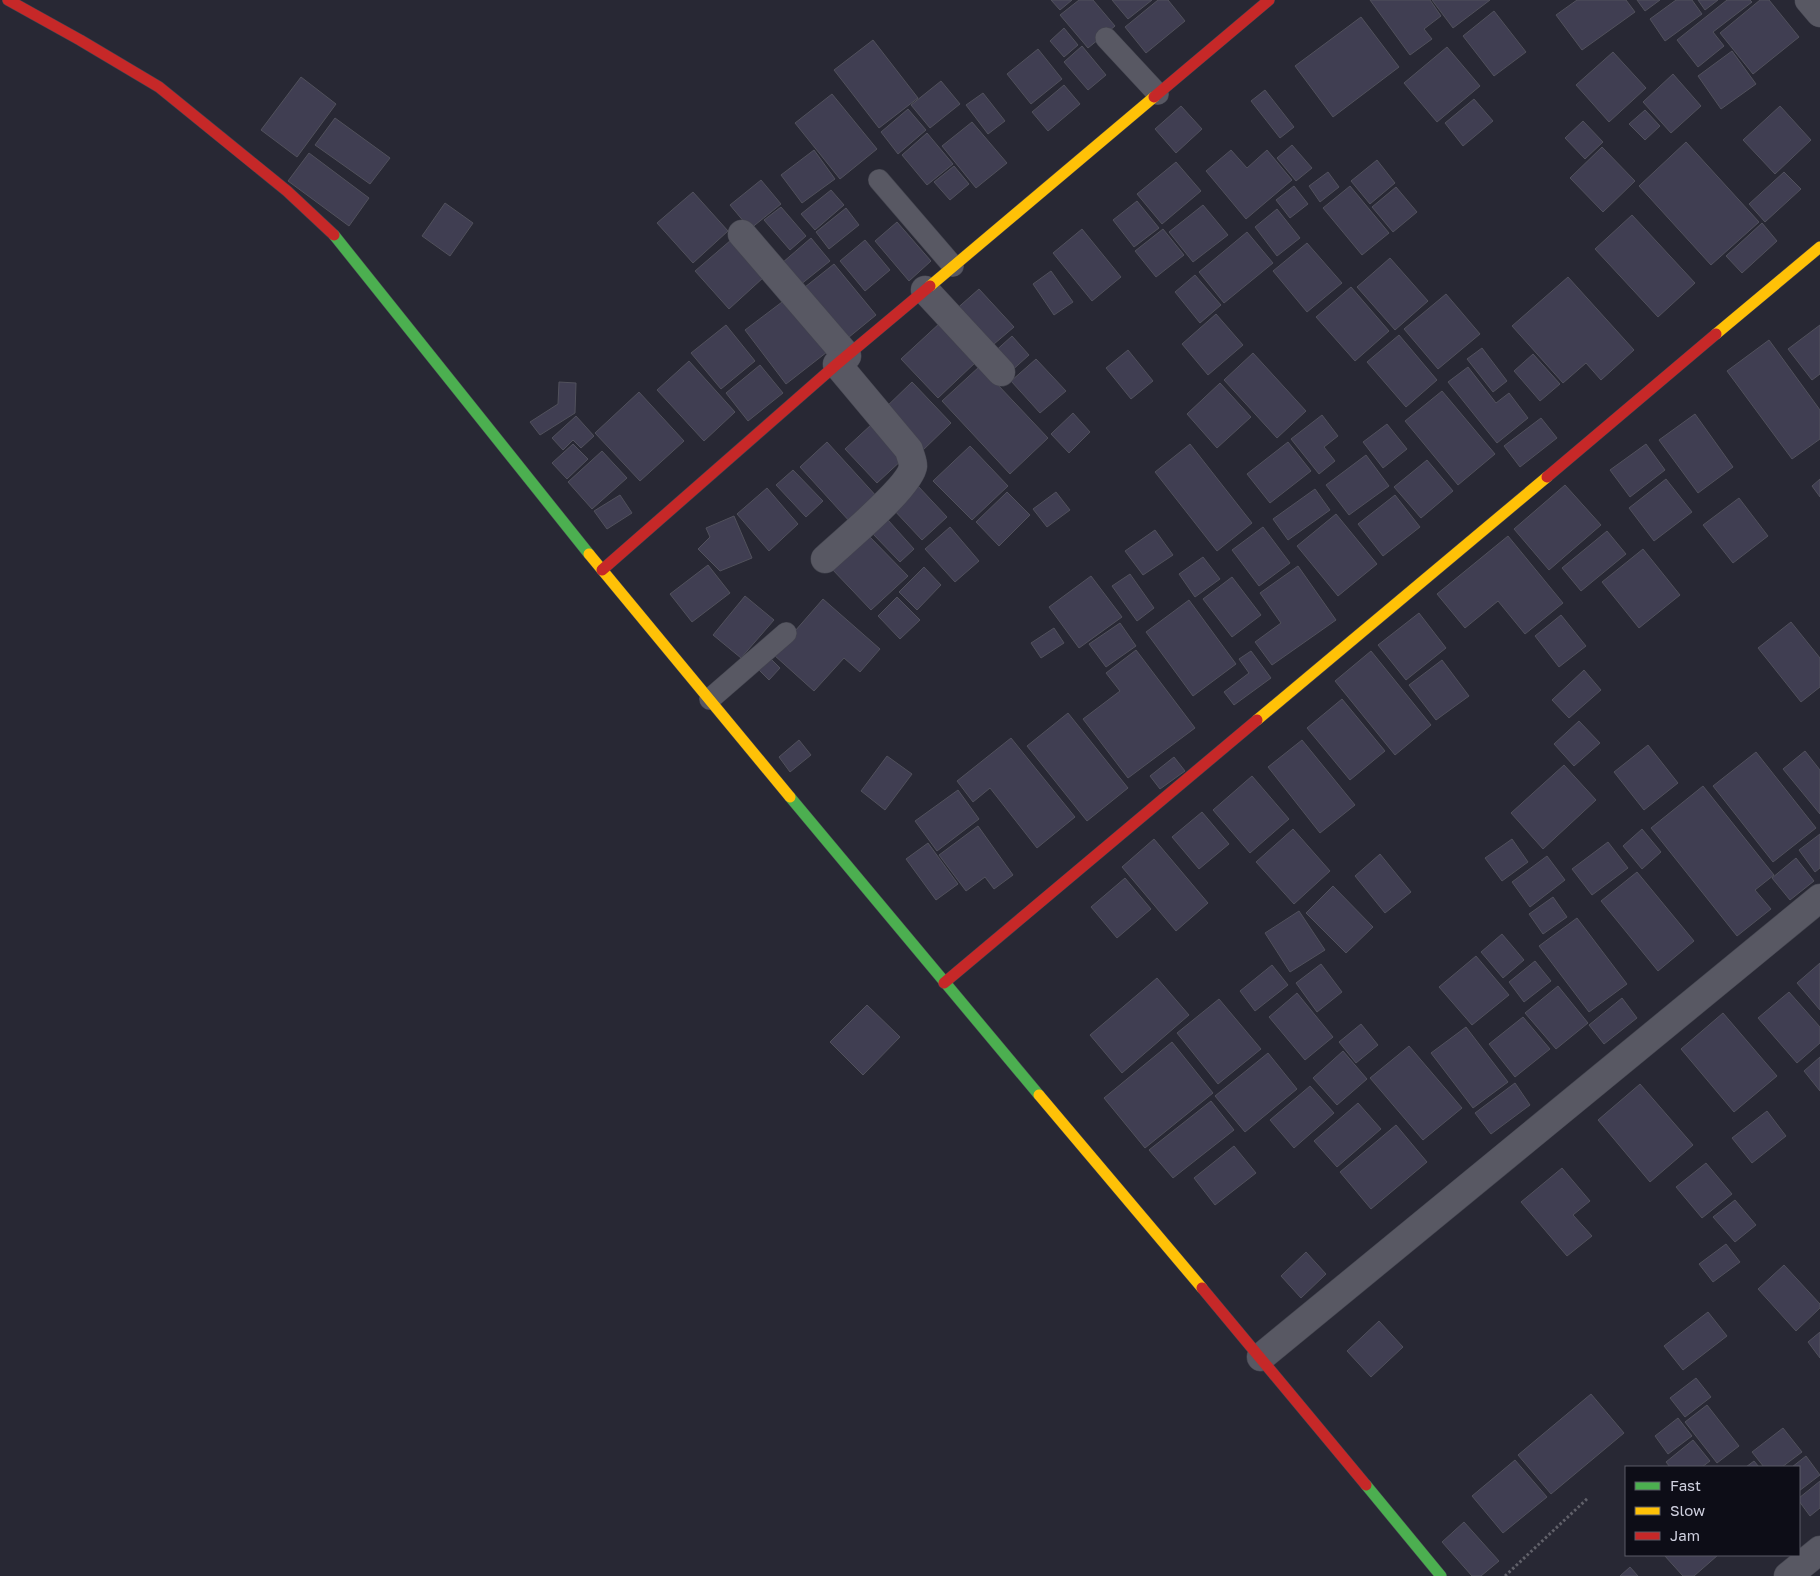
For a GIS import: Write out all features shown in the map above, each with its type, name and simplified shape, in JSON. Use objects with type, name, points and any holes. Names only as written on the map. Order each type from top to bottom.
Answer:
[{"type":"street","points":[[8,0],[159,87],[287,191],[339,240],[602,570],[944,983],[1261,1357],[1441,1576]]},
{"type":"street","points":[[602,570],[842,360],[1269,0]]},
{"type":"street","points":[[1809,0],[1820,13]]},
{"type":"street","points":[[742,234],[842,360],[909,450],[913,465],[899,490],[825,559]]},
{"type":"street","points":[[944,983],[1820,247]]},
{"type":"street","points":[[925,290],[1001,372]]},
{"type":"street","points":[[1261,1357],[1820,898]]},
{"type":"street","points":[[1788,1576],[1820,1550]]},
{"type":"lane","points":[[1106,38],[1158,94]]},
{"type":"lane","points":[[879,180],[953,266]]},
{"type":"lane","points":[[710,699],[786,633]]},
{"type":"path","points":[[1505,1576],[1588,1498]]},
{"type":"building","points":[[1051,0],[1072,0],[1060,10]]},
{"type":"building","points":[[1079,0],[1093,0],[1115,26],[1088,48],[1060,15]]},
{"type":"building","points":[[1112,0],[1152,0],[1128,19]]},
{"type":"building","points":[[1158,0],[1168,0],[1185,21],[1146,53],[1125,27]]},
{"type":"building","points":[[1370,0],[1430,0],[1441,16],[1424,29],[1432,39],[1410,55]]},
{"type":"building","points":[[1432,0],[1490,0],[1453,28]]},
{"type":"building","points":[[1577,0],[1626,0],[1635,12],[1582,50],[1556,15]]},
{"type":"building","points":[[1637,0],[1660,0],[1645,11]]},
{"type":"building","points":[[1676,0],[1692,0],[1702,14],[1665,41],[1650,19]]},
{"type":"building","points":[[1698,0],[1718,0],[1705,10]]},
{"type":"building","points":[[1727,0],[1750,0],[1752,2],[1713,32],[1724,46],[1698,67],[1677,40]]},
{"type":"building","points":[[1760,0],[1769,0],[1799,37],[1753,74],[1720,33]]},
{"type":"building","points":[[1494,11],[1526,52],[1494,76],[1463,36]]},
{"type":"building","points":[[1361,17],[1399,67],[1333,117],[1295,66]]},
{"type":"building","points":[[1064,28],[1078,45],[1064,57],[1050,41]]},
{"type":"building","points":[[873,40],[918,98],[879,128],[834,70]]},
{"type":"building","points":[[1082,46],[1106,75],[1088,90],[1064,62]]},
{"type":"building","points":[[1447,47],[1480,86],[1437,122],[1404,83]]},
{"type":"building","points":[[1038,49],[1062,79],[1031,104],[1007,74]]},
{"type":"building","points":[[1732,51],[1756,84],[1721,109],[1698,76]]},
{"type":"building","points":[[1613,52],[1646,88],[1609,122],[1576,85]]},
{"type":"building","points":[[1673,74],[1701,106],[1671,133],[1643,102]]},
{"type":"building","points":[[301,77],[336,104],[297,157],[261,130]]},
{"type":"building","points":[[941,81],[960,104],[930,128],[911,105]]},
{"type":"building","points":[[1064,85],[1080,104],[1048,131],[1032,112]]},
{"type":"building","points":[[1265,90],[1294,127],[1280,138],[1251,101]]},
{"type":"building","points":[[983,93],[1005,121],[988,134],[966,105]]},
{"type":"building","points":[[832,94],[877,149],[840,179],[795,123]]},
{"type":"building","points":[[1474,99],[1493,121],[1463,146],[1445,123]]},
{"type":"building","points":[[1181,106],[1202,129],[1176,153],[1155,129]]},
{"type":"building","points":[[1780,106],[1811,140],[1775,174],[1743,140]]},
{"type":"building","points":[[908,109],[926,130],[898,154],[881,132]]},
{"type":"building","points":[[1645,110],[1660,126],[1645,140],[1629,124]]},
{"type":"building","points":[[335,118],[390,158],[370,184],[315,145]]},
{"type":"building","points":[[1583,121],[1603,142],[1585,159],[1565,138]]},
{"type":"building","points":[[972,122],[1007,163],[976,188],[942,146]]},
{"type":"building","points":[[927,133],[953,164],[927,185],[902,155]]},
{"type":"building","points":[[1686,142],[1759,222],[1711,265],[1639,186]]},
{"type":"building","points":[[1292,145],[1312,168],[1296,181],[1277,158]]},
{"type":"building","points":[[1602,147],[1635,181],[1603,212],[1570,178]]},
{"type":"building","points":[[814,150],[835,179],[802,203],[781,175]]},
{"type":"building","points":[[1231,150],[1247,168],[1267,150],[1292,180],[1246,219],[1206,171]]},
{"type":"building","points":[[309,153],[369,198],[349,226],[288,181]]},
{"type":"building","points":[[1377,160],[1395,183],[1370,204],[1351,181]]},
{"type":"building","points":[[1176,162],[1201,191],[1162,224],[1137,194]]},
{"type":"building","points":[[954,166],[969,184],[950,200],[934,182]]},
{"type":"building","points":[[1328,172],[1339,187],[1320,202],[1309,186]]},
{"type":"building","points":[[1784,172],[1801,189],[1765,222],[1749,204]]},
{"type":"building","points":[[761,180],[781,204],[750,229],[730,205]]},
{"type":"building","points":[[1294,186],[1308,204],[1290,218],[1276,200]]},
{"type":"building","points":[[1350,186],[1389,233],[1362,255],[1323,208]]},
{"type":"building","points":[[1396,187],[1417,212],[1393,232],[1372,207]]},
{"type":"building","points":[[831,190],[844,205],[815,230],[801,214]]},
{"type":"building","points":[[693,192],[728,231],[693,263],[657,223]]},
{"type":"building","points":[[1137,201],[1159,228],[1134,247],[1113,220]]},
{"type":"building","points":[[445,203],[473,223],[450,256],[422,236]]},
{"type":"building","points":[[1203,205],[1228,235],[1193,262],[1169,232]]},
{"type":"building","points":[[781,207],[806,236],[790,250],[764,220]]},
{"type":"building","points":[[846,208],[859,225],[829,249],[816,232]]},
{"type":"building","points":[[1277,209],[1300,238],[1277,256],[1255,227]]},
{"type":"building","points":[[1632,215],[1695,283],[1658,317],[1595,249]]},
{"type":"building","points":[[897,222],[931,261],[909,281],[875,241]]},
{"type":"building","points":[[1762,223],[1777,241],[1742,273],[1726,256]]},
{"type":"building","points":[[1082,229],[1121,277],[1092,301],[1053,253]]},
{"type":"building","points":[[1163,229],[1184,255],[1156,277],[1135,251]]},
{"type":"building","points":[[1247,232],[1273,263],[1224,303],[1199,272]]},
{"type":"building","points":[[811,238],[830,261],[800,285],[782,263]]},
{"type":"building","points":[[731,240],[764,277],[729,309],[695,271]]},
{"type":"building","points":[[865,240],[890,270],[865,291],[840,261]]},
{"type":"building","points":[[1307,243],[1342,283],[1307,312],[1273,271]]},
{"type":"building","points":[[1390,258],[1428,301],[1395,330],[1357,287]]},
{"type":"building","points":[[834,264],[876,315],[843,342],[800,291]]},
{"type":"building","points":[[1051,271],[1073,302],[1054,315],[1033,284]]},
{"type":"building","points":[[1195,275],[1221,305],[1200,323],[1175,292]]},
{"type":"building","points":[[1568,277],[1634,350],[1601,380],[1586,363],[1563,383],[1512,326]]},
{"type":"building","points":[[1351,287],[1389,331],[1355,361],[1316,317]]},
{"type":"building","points":[[979,289],[1014,327],[987,350],[953,312]]},
{"type":"building","points":[[1446,294],[1480,334],[1438,369],[1404,329]]},
{"type":"building","points":[[786,299],[827,352],[786,384],[745,330]]},
{"type":"building","points":[[1216,314],[1243,345],[1208,375],[1182,344]]},
{"type":"building","points":[[941,322],[977,361],[938,398],[901,359]]},
{"type":"building","points":[[726,325],[755,361],[721,389],[691,353]]},
{"type":"building","points":[[1820,325],[1820,374],[1812,380],[1788,349]]},
{"type":"building","points":[[1399,335],[1437,380],[1406,407],[1367,362]]},
{"type":"building","points":[[1012,336],[1029,355],[1008,374],[991,355]]},
{"type":"building","points":[[1769,340],[1820,410],[1820,439],[1792,459],[1727,371]]},
{"type":"building","points":[[1482,348],[1507,381],[1493,392],[1467,359]]},
{"type":"building","points":[[1128,350],[1153,381],[1131,399],[1106,368]]},
{"type":"building","points":[[1253,353],[1306,411],[1277,438],[1224,380]]},
{"type":"building","points":[[1533,354],[1560,384],[1540,401],[1514,371]]},
{"type":"building","points":[[1036,359],[1066,391],[1040,413],[1011,381]]},
{"type":"building","points":[[689,361],[735,412],[704,441],[657,390]]},
{"type":"building","points":[[760,365],[783,393],[748,421],[726,393]]},
{"type":"building","points":[[980,366],[1048,438],[1010,474],[942,401]]},
{"type":"building","points":[[1468,367],[1496,403],[1509,393],[1528,418],[1497,443],[1448,382]]},
{"type":"building","points":[[559,382],[576,383],[575,413],[540,435],[530,422],[558,404]]},
{"type":"building","points":[[912,382],[951,423],[921,452],[882,411]]},
{"type":"building","points":[[1220,383],[1251,417],[1217,448],[1187,414]]},
{"type":"building","points":[[1442,391],[1495,454],[1458,485],[1405,421]]},
{"type":"building","points":[[639,392],[684,441],[640,481],[595,433]]},
{"type":"building","points":[[1073,413],[1090,432],[1069,453],[1051,434]]},
{"type":"building","points":[[1695,414],[1733,467],[1698,493],[1659,440]]},
{"type":"building","points":[[1322,415],[1338,436],[1324,447],[1335,461],[1319,474],[1291,439]]},
{"type":"building","points":[[576,416],[594,436],[581,448],[573,440],[563,450],[552,438]]},
{"type":"building","points":[[1541,418],[1557,438],[1520,467],[1504,446]]},
{"type":"building","points":[[872,424],[904,458],[877,483],[845,449]]},
{"type":"building","points":[[1387,424],[1407,449],[1383,468],[1363,442]]},
{"type":"building","points":[[827,442],[878,498],[851,523],[800,467]]},
{"type":"building","points":[[1288,442],[1311,471],[1270,503],[1247,474]]},
{"type":"building","points":[[573,444],[588,459],[567,479],[552,463]]},
{"type":"building","points":[[1190,444],[1252,523],[1217,551],[1155,472]]},
{"type":"building","points":[[1646,444],[1665,470],[1630,497],[1610,470]]},
{"type":"building","points":[[970,446],[1008,486],[972,520],[933,481]]},
{"type":"building","points":[[602,451],[627,478],[592,509],[568,482]]},
{"type":"building","points":[[1366,455],[1389,486],[1349,515],[1326,485]]},
{"type":"building","points":[[1427,460],[1453,491],[1421,518],[1394,487]]},
{"type":"building","points":[[793,470],[823,501],[806,517],[776,485]]},
{"type":"building","points":[[1666,479],[1692,512],[1654,541],[1629,508]]},
{"type":"building","points":[[1820,479],[1820,497],[1812,486]]},
{"type":"building","points":[[917,485],[947,517],[922,540],[892,508]]},
{"type":"building","points":[[1565,485],[1601,525],[1549,570],[1514,529]]},
{"type":"building","points":[[767,488],[798,524],[769,551],[737,514]]},
{"type":"building","points":[[1315,489],[1330,510],[1288,540],[1273,519]]},
{"type":"building","points":[[1007,492],[1030,515],[999,546],[976,522]]},
{"type":"building","points":[[1056,492],[1070,510],[1047,527],[1033,509]]},
{"type":"building","points":[[620,495],[632,513],[607,529],[594,511]]},
{"type":"building","points":[[1395,495],[1420,527],[1383,556],[1358,524]]},
{"type":"building","points":[[1739,498],[1768,536],[1733,563],[1703,525]]},
{"type":"building","points":[[1336,514],[1377,564],[1338,596],[1297,546]]},
{"type":"building","points":[[734,516],[752,558],[720,571],[698,549],[710,537],[706,528]]},
{"type":"building","points":[[888,520],[914,549],[900,562],[873,534]]},
{"type":"building","points":[[950,527],[979,561],[955,582],[925,549]]},
{"type":"building","points":[[1263,527],[1290,563],[1259,586],[1232,550]]},
{"type":"building","points":[[1155,530],[1173,555],[1143,575],[1125,551]]},
{"type":"building","points":[[1607,531],[1626,554],[1581,591],[1562,568]]},
{"type":"building","points":[[867,534],[908,576],[871,610],[831,568]]},
{"type":"building","points":[[1508,536],[1563,603],[1525,634],[1498,601],[1465,628],[1437,594]]},
{"type":"building","points":[[1643,549],[1680,595],[1639,628],[1602,582]]},
{"type":"building","points":[[1203,557],[1220,579],[1195,597],[1179,574]]},
{"type":"building","points":[[708,565],[730,593],[692,622],[670,594]]},
{"type":"building","points":[[1298,566],[1336,620],[1272,665],[1255,642],[1281,623],[1260,593]]},
{"type":"building","points":[[924,567],[941,585],[917,610],[899,592]]},
{"type":"building","points":[[1130,574],[1154,608],[1137,621],[1112,586]]},
{"type":"building","points":[[1091,576],[1122,617],[1079,648],[1049,607]]},
{"type":"building","points":[[1232,577],[1261,615],[1232,637],[1203,599]]},
{"type":"building","points":[[745,596],[774,620],[741,658],[713,635]]},
{"type":"building","points":[[897,597],[920,620],[900,639],[878,616]]},
{"type":"building","points":[[823,599],[880,649],[860,672],[844,658],[814,691],[774,655]]},
{"type":"building","points":[[1189,600],[1236,664],[1193,696],[1146,632]]},
{"type":"building","points":[[1419,613],[1446,648],[1406,680],[1378,645]]},
{"type":"building","points":[[1561,615],[1586,646],[1559,667],[1535,636]]},
{"type":"building","points":[[1791,622],[1820,658],[1820,687],[1801,702],[1758,648]]},
{"type":"building","points":[[1120,623],[1136,646],[1106,667],[1089,644]]},
{"type":"building","points":[[1054,628],[1064,643],[1041,658],[1031,643]]},
{"type":"building","points":[[1136,650],[1195,728],[1128,778],[1083,719],[1120,691],[1106,673]]},
{"type":"building","points":[[1251,651],[1271,678],[1234,705],[1224,692],[1249,673],[1239,659]]},
{"type":"building","points":[[1371,651],[1431,725],[1395,755],[1335,681]]},
{"type":"building","points":[[767,655],[780,668],[769,680],[756,667]]},
{"type":"building","points":[[1442,660],[1469,696],[1436,720],[1409,685]]},
{"type":"building","points":[[1584,670],[1601,690],[1569,718],[1552,700]]},
{"type":"building","points":[[1342,699],[1385,751],[1350,780],[1307,728]]},
{"type":"building","points":[[1068,713],[1128,788],[1087,821],[1027,746]]},
{"type":"building","points":[[1579,721],[1600,743],[1574,766],[1554,744]]},
{"type":"building","points":[[1011,738],[1075,817],[1037,848],[990,788],[973,802],[957,781]]},
{"type":"building","points":[[799,740],[811,755],[790,772],[779,757]]},
{"type":"building","points":[[1302,740],[1355,805],[1320,833],[1268,767]]},
{"type":"building","points":[[1648,745],[1678,783],[1644,810],[1614,772]]},
{"type":"building","points":[[1805,751],[1820,770],[1820,814],[1783,769]]},
{"type":"building","points":[[1756,752],[1816,828],[1773,862],[1713,786]]},
{"type":"building","points":[[887,756],[912,774],[885,810],[861,791]]},
{"type":"building","points":[[1174,757],[1185,771],[1160,789],[1150,776]]},
{"type":"building","points":[[1564,765],[1596,800],[1543,849],[1511,813]]},
{"type":"building","points":[[1252,776],[1289,819],[1250,853],[1213,810]]},
{"type":"building","points":[[1703,786],[1774,875],[1755,890],[1771,909],[1737,936],[1651,828]]},
{"type":"building","points":[[958,790],[979,819],[937,851],[915,821]]},
{"type":"building","points":[[1202,812],[1229,844],[1199,869],[1172,837]]},
{"type":"building","points":[[978,826],[1013,875],[994,889],[985,877],[966,891],[939,855]]},
{"type":"building","points":[[1293,829],[1330,871],[1294,904],[1256,862]]},
{"type":"building","points":[[1642,829],[1661,852],[1642,869],[1623,846]]},
{"type":"building","points":[[1820,834],[1820,868],[1815,872],[1799,850]]},
{"type":"building","points":[[1154,839],[1208,903],[1176,931],[1122,867]]},
{"type":"building","points":[[1512,839],[1528,862],[1502,881],[1485,858]]},
{"type":"building","points":[[1608,842],[1628,868],[1592,895],[1572,869]]},
{"type":"building","points":[[928,843],[958,884],[936,900],[906,859]]},
{"type":"building","points":[[1380,854],[1411,892],[1385,913],[1355,876]]},
{"type":"building","points":[[1547,856],[1565,880],[1530,907],[1512,882]]},
{"type":"building","points":[[1796,858],[1814,881],[1790,900],[1772,878]]},
{"type":"building","points":[[1637,872],[1694,941],[1658,971],[1601,901]]},
{"type":"building","points":[[1125,878],[1151,909],[1117,938],[1091,907]]},
{"type":"building","points":[[1333,886],[1373,927],[1346,953],[1306,913]]},
{"type":"building","points":[[1553,897],[1567,917],[1543,934],[1529,914]]},
{"type":"building","points":[[1299,911],[1325,950],[1290,972],[1265,933]]},
{"type":"building","points":[[1577,918],[1627,984],[1589,1012],[1539,946]]},
{"type":"building","points":[[1502,934],[1524,960],[1503,978],[1481,952]]},
{"type":"building","points":[[1476,956],[1509,995],[1472,1025],[1439,987]]},
{"type":"building","points":[[1535,961],[1551,981],[1524,1002],[1509,982]]},
{"type":"building","points":[[1820,963],[1820,1010],[1797,983]]},
{"type":"building","points":[[1321,964],[1342,992],[1317,1012],[1296,983]]},
{"type":"building","points":[[1272,965],[1288,985],[1255,1011],[1240,991]]},
{"type":"building","points":[[1157,978],[1189,1015],[1122,1073],[1090,1035]]},
{"type":"building","points":[[1558,986],[1588,1023],[1556,1049],[1525,1013]]},
{"type":"building","points":[[1789,992],[1820,1027],[1820,1043],[1797,1063],[1758,1018]]},
{"type":"building","points":[[1297,993],[1333,1037],[1305,1060],[1269,1017]]},
{"type":"building","points":[[1622,998],[1637,1018],[1604,1044],[1589,1025]]},
{"type":"building","points":[[1219,999],[1261,1049],[1218,1084],[1177,1033]]},
{"type":"building","points":[[867,1005],[900,1037],[863,1075],[830,1042]]},
{"type":"building","points":[[1723,1013],[1777,1076],[1734,1112],[1681,1049]]},
{"type":"building","points":[[1523,1017],[1550,1049],[1515,1077],[1489,1044]]},
{"type":"building","points":[[1361,1024],[1378,1045],[1356,1063],[1339,1042]]},
{"type":"building","points":[[1466,1027],[1508,1082],[1473,1108],[1431,1053]]},
{"type":"building","points":[[1172,1042],[1213,1093],[1145,1148],[1104,1098]]},
{"type":"building","points":[[1409,1046],[1462,1108],[1423,1140],[1370,1078]]},
{"type":"building","points":[[1343,1051],[1367,1079],[1337,1105],[1313,1078]]},
{"type":"building","points":[[1268,1053],[1297,1089],[1245,1132],[1215,1096]]},
{"type":"building","points":[[1820,1057],[1820,1091],[1804,1071]]},
{"type":"building","points":[[1515,1083],[1530,1105],[1491,1134],[1475,1113]]},
{"type":"building","points":[[1640,1084],[1693,1145],[1650,1182],[1598,1120]]},
{"type":"building","points":[[1310,1086],[1334,1113],[1294,1148],[1270,1120]]},
{"type":"building","points":[[1211,1101],[1234,1130],[1173,1178],[1149,1150]]},
{"type":"building","points":[[1358,1103],[1381,1129],[1337,1167],[1314,1141]]},
{"type":"building","points":[[1767,1111],[1786,1136],[1752,1163],[1732,1138]]},
{"type":"building","points":[[1396,1125],[1427,1162],[1371,1209],[1340,1172]]},
{"type":"building","points":[[1234,1146],[1256,1173],[1215,1205],[1194,1178]]},
{"type":"building","points":[[1706,1163],[1732,1194],[1702,1218],[1676,1187]]},
{"type":"building","points":[[1562,1168],[1590,1201],[1573,1215],[1592,1236],[1567,1256],[1521,1202]]},
{"type":"building","points":[[1735,1200],[1756,1225],[1735,1242],[1713,1217]]},
{"type":"building","points":[[1726,1244],[1740,1262],[1713,1282],[1699,1264]]},
{"type":"building","points":[[1306,1252],[1326,1274],[1301,1298],[1281,1276]]},
{"type":"building","points":[[1784,1265],[1820,1304],[1820,1308],[1796,1331],[1758,1289]]},
{"type":"building","points":[[1708,1312],[1727,1336],[1683,1370],[1664,1346]]},
{"type":"building","points":[[1379,1321],[1403,1347],[1371,1377],[1347,1351]]},
{"type":"building","points":[[1820,1332],[1820,1358],[1808,1342]]},
{"type":"building","points":[[1696,1378],[1711,1397],[1685,1417],[1670,1398]]},
{"type":"building","points":[[1591,1394],[1624,1433],[1551,1494],[1518,1455]]},
{"type":"building","points":[[1707,1405],[1739,1446],[1717,1463],[1685,1422]]},
{"type":"building","points":[[1678,1418],[1692,1436],[1668,1454],[1655,1436]]},
{"type":"building","points":[[1783,1428],[1802,1452],[1783,1466],[1763,1466],[1752,1452]]},
{"type":"building","points":[[1693,1440],[1710,1461],[1703,1466],[1669,1466],[1666,1462]]},
{"type":"building","points":[[1806,1456],[1820,1475],[1800,1490],[1800,1466],[1793,1466]]},
{"type":"building","points":[[1515,1460],[1547,1497],[1503,1533],[1472,1496]]},
{"type":"building","points":[[1754,1461],[1758,1466],[1747,1466]]},
{"type":"building","points":[[1820,1481],[1820,1508],[1810,1516],[1800,1502],[1800,1497]]},
{"type":"building","points":[[1464,1522],[1499,1561],[1481,1576],[1472,1576],[1442,1542]]},
{"type":"building","points":[[1665,1556],[1717,1556],[1694,1576],[1683,1576]]},
{"type":"building","points":[[1630,1567],[1638,1576],[1620,1576]]},
{"type":"traffic: fast","points":[[334,235],[589,554]]},
{"type":"traffic: fast","points":[[790,797],[1039,1095]]},
{"type":"traffic: fast","points":[[1366,1485],[1441,1576]]},
{"type":"traffic: slow","points":[[930,286],[1154,97]]},
{"type":"traffic: slow","points":[[1716,334],[1820,247]]},
{"type":"traffic: slow","points":[[1257,720],[1547,477]]},
{"type":"traffic: slow","points":[[589,554],[790,797]]},
{"type":"traffic: slow","points":[[1039,1095],[1202,1288]]},
{"type":"traffic: jam","points":[[8,0],[159,87],[287,191],[334,235]]},
{"type":"traffic: jam","points":[[1154,97],[1269,0]]},
{"type":"traffic: jam","points":[[602,570],[837,364],[930,286]]},
{"type":"traffic: jam","points":[[1547,477],[1716,334]]},
{"type":"traffic: jam","points":[[944,983],[1257,720]]},
{"type":"traffic: jam","points":[[1202,1288],[1366,1485]]}]
